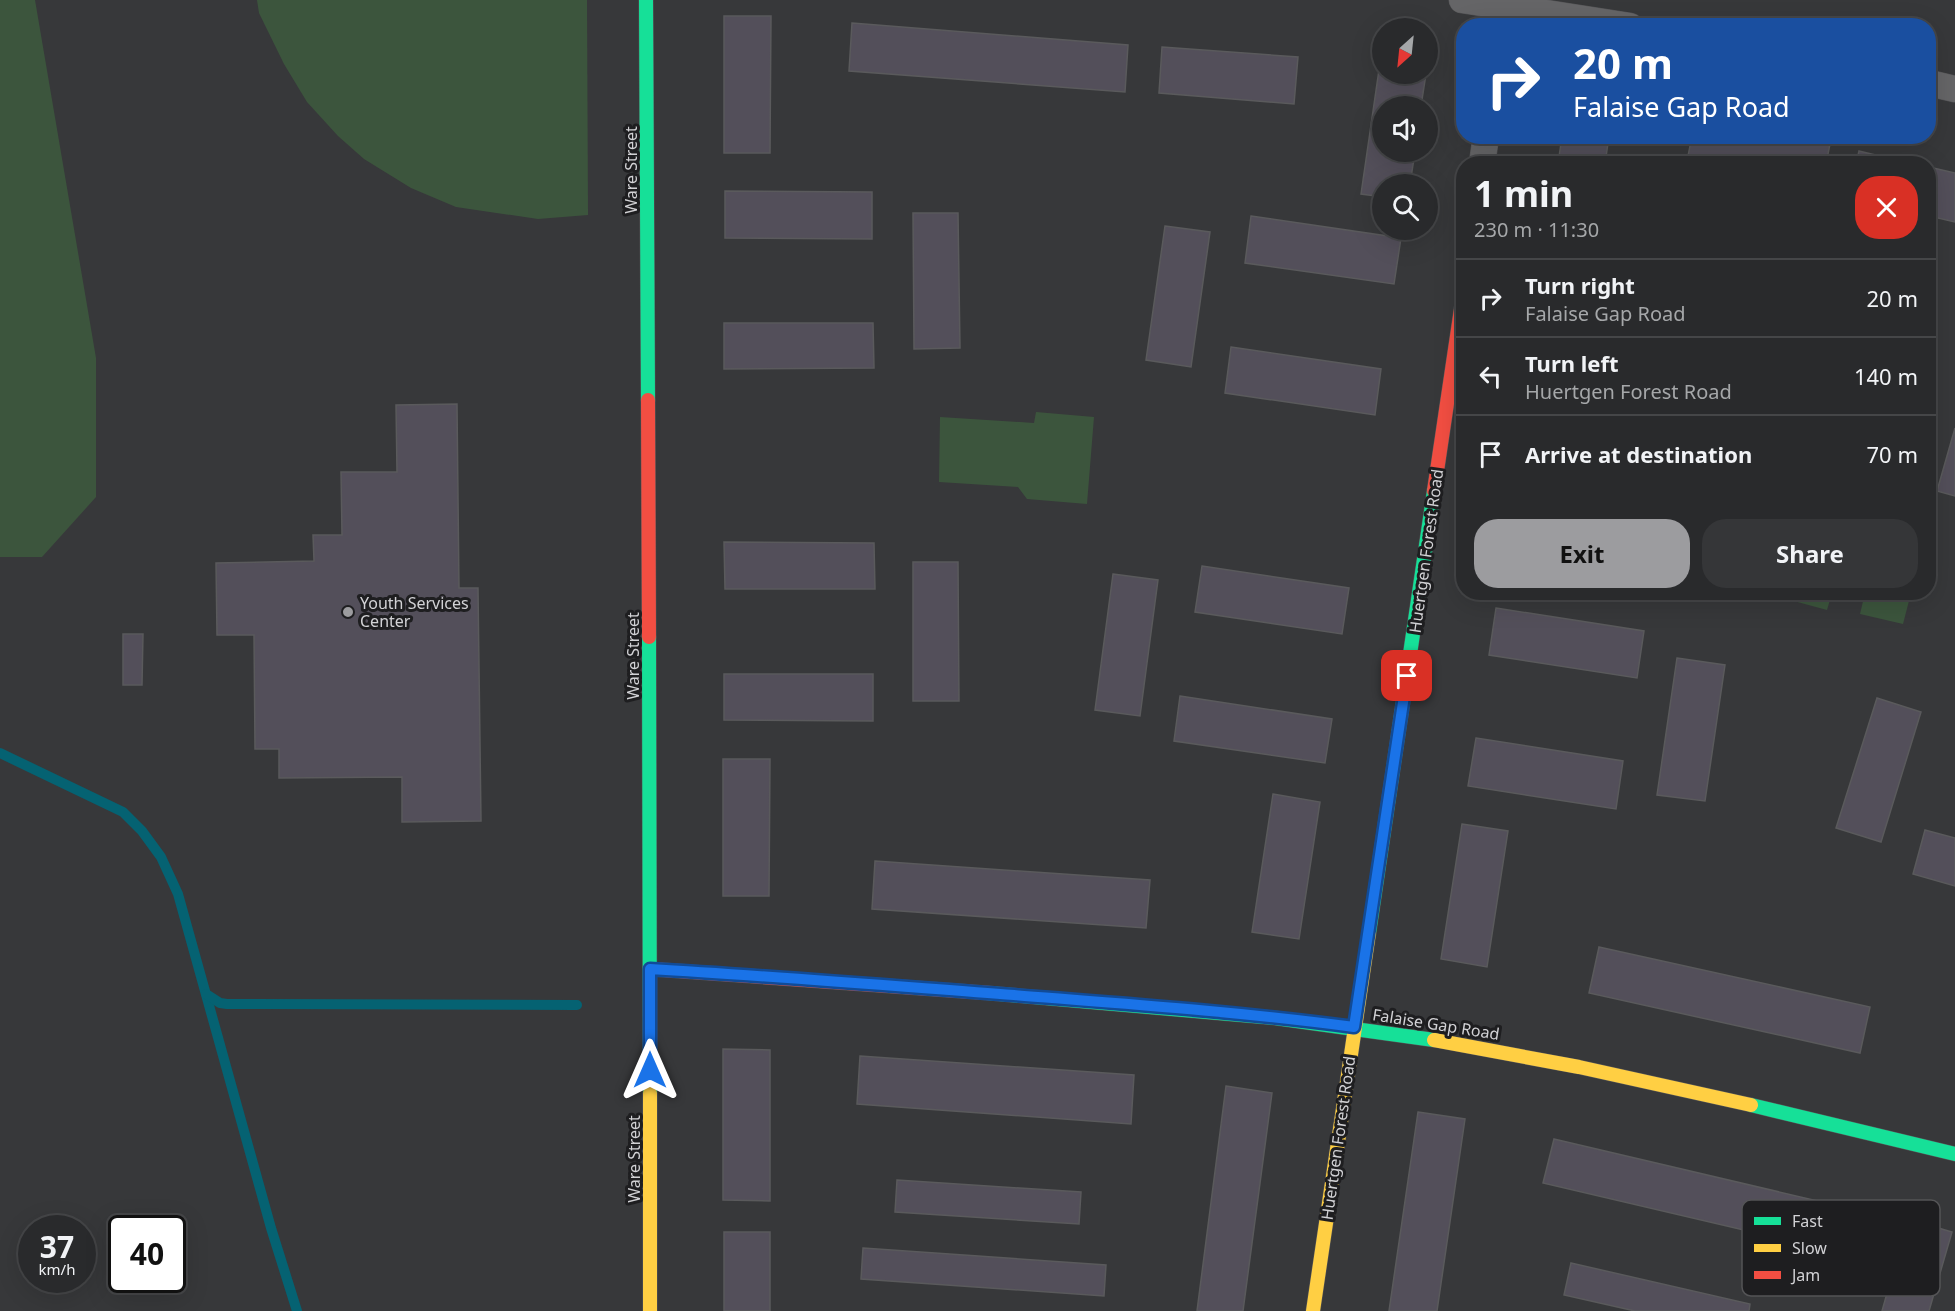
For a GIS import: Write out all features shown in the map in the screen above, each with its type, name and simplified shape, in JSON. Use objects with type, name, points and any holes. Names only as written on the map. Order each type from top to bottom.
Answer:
[{"type":"street","name":"Ware Street","points":[[646,0],[650,1311]]},
{"type":"street","points":[[1462,0],[1504,16],[1529,18]]},
{"type":"street","points":[[1936,85],[1955,89]]},
{"type":"street","name":"Huertgen Forest Road","points":[[1313,1311],[1456,343]]},
{"type":"street","name":"Falaise Gap Road","points":[[650,969],[1164,1007],[1267,1016],[1354,1027],[1532,1057],[1723,1098],[1955,1154]]},
{"type":"green space","points":[[0,0],[35,0],[96,358],[96,497],[42,557],[0,557]]},
{"type":"green space","points":[[257,0],[587,0],[588,215],[538,219],[456,207],[411,188],[364,159],[338,136],[307,102],[284,64],[259,13]]},
{"type":"green space","points":[[1036,412],[1094,417],[1087,504],[1027,499],[1018,487],[939,482],[940,417],[1034,423]]},
{"type":"green space","points":[[1790,600],[1830,600],[1827,610]]},
{"type":"green space","points":[[1863,600],[1909,600],[1903,624],[1860,614]]},
{"type":"building","points":[[724,16],[771,16],[770,153],[724,153]]},
{"type":"building","points":[[852,23],[1128,45],[1125,92],[849,71]]},
{"type":"building","points":[[1162,47],[1298,57],[1294,104],[1159,93]]},
{"type":"building","points":[[1377,84],[1424,84],[1423,96],[1375,96]]},
{"type":"building","points":[[1372,118],[1372,162],[1413,162],[1412,174],[1372,174],[1372,196],[1361,194]]},
{"type":"building","points":[[1561,144],[1608,144],[1606,156],[1559,156]]},
{"type":"building","points":[[1690,144],[1830,144],[1828,156],[1688,156]]},
{"type":"building","points":[[1859,151],[1880,156],[1858,156]]},
{"type":"building","points":[[1936,169],[1955,173],[1955,222],[1936,218]]},
{"type":"building","points":[[725,191],[872,192],[872,239],[725,238]]},
{"type":"building","points":[[913,213],[958,213],[960,348],[914,349]]},
{"type":"building","points":[[1251,216],[1372,234],[1372,240],[1401,240],[1394,284],[1245,263]]},
{"type":"building","points":[[1165,226],[1210,232],[1191,367],[1146,360]]},
{"type":"building","points":[[724,323],[873,323],[874,368],[724,369]]},
{"type":"building","points":[[1231,347],[1381,369],[1375,415],[1225,393]]},
{"type":"building","name":"Youth Services Center","points":[[457,404],[459,588],[478,588],[481,821],[402,822],[402,777],[279,778],[279,749],[255,749],[254,635],[217,635],[216,563],[314,561],[313,535],[342,535],[341,472],[397,472],[396,405]]},
{"type":"building","points":[[1955,428],[1955,496],[1937,491]]},
{"type":"building","points":[[724,542],[874,543],[875,589],[725,589]]},
{"type":"building","points":[[913,562],[958,562],[959,701],[913,701]]},
{"type":"building","points":[[1202,566],[1349,588],[1342,634],[1195,612]]},
{"type":"building","points":[[1113,574],[1158,580],[1140,716],[1095,710]]},
{"type":"building","points":[[1496,608],[1644,631],[1637,678],[1489,655]]},
{"type":"building","points":[[123,634],[143,634],[142,685],[123,685]]},
{"type":"building","points":[[1677,658],[1725,665],[1705,801],[1657,795]]},
{"type":"building","points":[[724,674],[873,674],[873,721],[724,720]]},
{"type":"building","points":[[1180,696],[1332,719],[1325,763],[1174,741]]},
{"type":"building","points":[[1877,698],[1921,712],[1881,842],[1836,828]]},
{"type":"building","points":[[1476,738],[1623,761],[1616,809],[1468,786]]},
{"type":"building","points":[[723,759],[770,759],[769,896],[723,896]]},
{"type":"building","points":[[1273,794],[1320,802],[1299,939],[1252,932]]},
{"type":"building","points":[[1462,824],[1508,831],[1487,967],[1441,959]]},
{"type":"building","points":[[1925,830],[1955,838],[1955,886],[1913,874]]},
{"type":"building","points":[[875,861],[1150,880],[1146,928],[872,909]]},
{"type":"building","points":[[1599,947],[1870,1007],[1860,1053],[1589,993]]},
{"type":"building","points":[[723,1049],[770,1050],[770,1201],[723,1200]]},
{"type":"building","points":[[860,1056],[1134,1075],[1131,1124],[857,1104]]},
{"type":"building","points":[[1226,1086],[1272,1093],[1243,1311],[1197,1311]]},
{"type":"building","points":[[1418,1112],[1465,1119],[1437,1311],[1389,1311]]},
{"type":"building","points":[[1554,1139],[1813,1200],[1742,1200],[1742,1230],[1543,1183]]},
{"type":"building","points":[[897,1180],[1081,1192],[1079,1224],[895,1212]]},
{"type":"building","points":[[1940,1228],[1952,1232],[1940,1273]]},
{"type":"building","points":[[724,1232],[770,1232],[770,1311],[724,1311]]},
{"type":"building","points":[[863,1248],[1106,1265],[1104,1296],[861,1279]]},
{"type":"building","points":[[1571,1263],[1750,1304],[1749,1311],[1635,1311],[1564,1295]]},
{"type":"building","points":[[1886,1296],[1933,1296],[1929,1311],[1882,1311]]},
{"type":"waterway","points":[[0,753],[123,812],[142,831],[161,857],[178,894],[271,1228],[297,1311]]},
{"type":"waterway","points":[[206,994],[220,1003],[227,1004],[577,1005]]},
{"type":"traffic: fast","points":[[646,0],[648,400]]},
{"type":"traffic: fast","points":[[1369,933],[1434,491]]},
{"type":"traffic: fast","points":[[649,637],[650,1093]]},
{"type":"traffic: fast","points":[[988,993],[1275,1018],[1434,1040]]},
{"type":"traffic: fast","points":[[1751,1105],[1955,1154]]},
{"type":"traffic: slow","points":[[1313,1311],[1369,933]]},
{"type":"traffic: slow","points":[[1434,1040],[1579,1067],[1751,1105]]},
{"type":"traffic: slow","points":[[650,1093],[650,1311]]},
{"type":"traffic: jam","points":[[1434,491],[1456,343]]},
{"type":"traffic: jam","points":[[648,400],[649,637]]},
{"type":"traffic: jam","points":[[650,969],[988,993]]},
{"type":"place","name":"Youth Services Center","points":[[348,612]]},
{"type":"route","points":[[650,1070],[650,969],[1176,1008],[1354,1027],[1407,676]]}]
